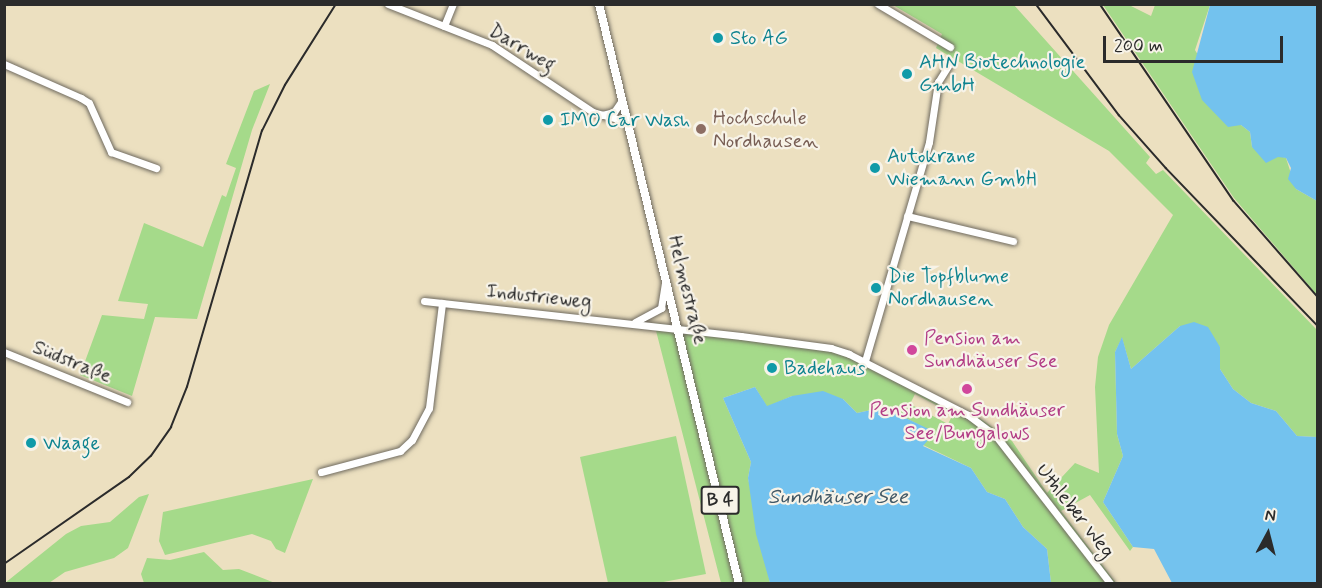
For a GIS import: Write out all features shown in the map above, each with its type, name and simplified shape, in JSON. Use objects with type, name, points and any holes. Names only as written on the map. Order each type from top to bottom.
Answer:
[{"type":"main road","name":"Helmestraße","points":[[599,4],[680,329],[739,584]]},
{"type":"street","name":"Darrweg","points":[[388,4],[492,45],[600,116],[628,122]]},
{"type":"street","points":[[444,26],[453,4]]},
{"type":"street","points":[[878,4],[950,47]]},
{"type":"street","points":[[4,64],[89,103],[111,152],[156,168]]},
{"type":"street","points":[[865,361],[929,142],[938,82],[948,66]]},
{"type":"street","points":[[600,116],[614,112],[622,99]]},
{"type":"street","points":[[907,216],[1013,241]]},
{"type":"street","points":[[632,324],[661,308],[666,278]]},
{"type":"street","name":"Industrieweg","points":[[424,301],[680,329]]},
{"type":"street","points":[[321,472],[400,451],[412,440],[429,408],[442,303]]},
{"type":"street","name":"Uthleber Weg","points":[[680,329],[831,348],[865,361],[968,416],[996,436],[1111,584]]},
{"type":"street","name":"Südstraße","points":[[4,352],[127,402]]},
{"type":"green space","points":[[893,5],[1014,5],[1150,157],[1146,163],[1156,174],[1163,170],[1317,330],[1317,437],[1297,436],[1276,411],[1251,403],[1233,389],[1220,369],[1220,347],[1180,326],[1131,369],[1122,338],[1115,352],[1117,434],[1123,456],[1103,502],[1133,547],[1130,551],[1090,495],[1061,511],[1116,583],[1051,583],[1047,549],[1023,527],[1005,499],[987,492],[971,468],[923,445],[934,432],[893,412],[876,409],[857,413],[843,399],[792,396],[767,407],[755,387],[723,398],[751,462],[748,478],[770,583],[721,583],[654,323],[837,346],[975,415],[1012,441],[1047,493],[1075,463],[1099,473],[1095,387],[1098,357],[1109,325],[1173,215],[1109,151],[936,48],[942,34]],"holes":[[[915,394],[953,414],[948,424],[910,404]]]},
{"type":"green space","points":[[1103,5],[1129,5],[1151,16],[1155,5],[1210,5],[1195,50],[1241,125],[1250,132],[1252,147],[1286,158],[1296,189],[1317,201],[1317,295],[1234,198]]},
{"type":"green space","points":[[270,84],[252,130],[197,319],[155,317],[132,396],[80,375],[102,315],[144,319],[148,304],[118,301],[144,223],[203,247],[222,195],[226,197],[236,168],[226,164],[254,91]]},
{"type":"green space","points":[[676,436],[706,574],[658,583],[608,583],[580,457]]},
{"type":"green space","points":[[313,479],[285,553],[276,549],[271,541],[252,534],[165,555],[159,541],[163,512]]},
{"type":"green space","points":[[149,494],[128,548],[114,558],[65,572],[49,583],[5,583],[66,534],[81,526],[110,522],[139,497]]},
{"type":"green space","points":[[204,552],[223,570],[239,569],[275,583],[144,583],[141,574],[147,558],[170,560]]},
{"type":"water","points":[[1210,5],[1317,5],[1317,201],[1296,189],[1288,179],[1291,168],[1286,158],[1278,157],[1266,163],[1252,147],[1250,132],[1241,125],[1228,127],[1202,100],[1192,72]]},
{"type":"water","points":[[1194,322],[1208,327],[1220,347],[1220,369],[1233,389],[1251,403],[1276,411],[1297,436],[1317,437],[1317,583],[1172,583],[1154,549],[1133,547],[1103,502],[1123,456],[1117,434],[1115,352],[1122,337],[1131,369],[1180,326]]},
{"type":"water","name":"Sundhäuser See","points":[[755,387],[767,406],[792,396],[823,391],[843,399],[857,413],[876,409],[893,412],[935,432],[923,446],[971,468],[987,492],[1005,499],[1023,527],[1047,549],[1051,583],[770,583],[756,534],[748,478],[751,462],[723,398]]},
{"type":"railway","points":[[4,564],[129,477],[151,456],[171,427],[187,387],[262,131],[285,85],[336,4]]},
{"type":"railway","points":[[1036,4],[1119,115],[1166,168],[1318,326]]},
{"type":"railway","points":[[1100,4],[1234,201],[1318,297]]},
{"type":"place","name":"Sto AG","points":[[718,38]]},
{"type":"place","name":"AHN Biotechnologie GmbH","points":[[907,74]]},
{"type":"place","name":"IMO Car Wash","points":[[548,120]]},
{"type":"place","name":"Hochschule Nordhausen","points":[[701,129]]},
{"type":"place","name":"Autokrane Wiemann GmbH","points":[[875,168]]},
{"type":"place","name":"Die Topfblume Nordhausen","points":[[876,288]]},
{"type":"place","name":"Pension am Sundhäuser See","points":[[912,350]]},
{"type":"place","name":"Badehaus","points":[[772,368]]},
{"type":"place","name":"Pension am Sundhäuser See/Bungalows","points":[[967,389]]},
{"type":"place","name":"Waage","points":[[31,443]]}]
